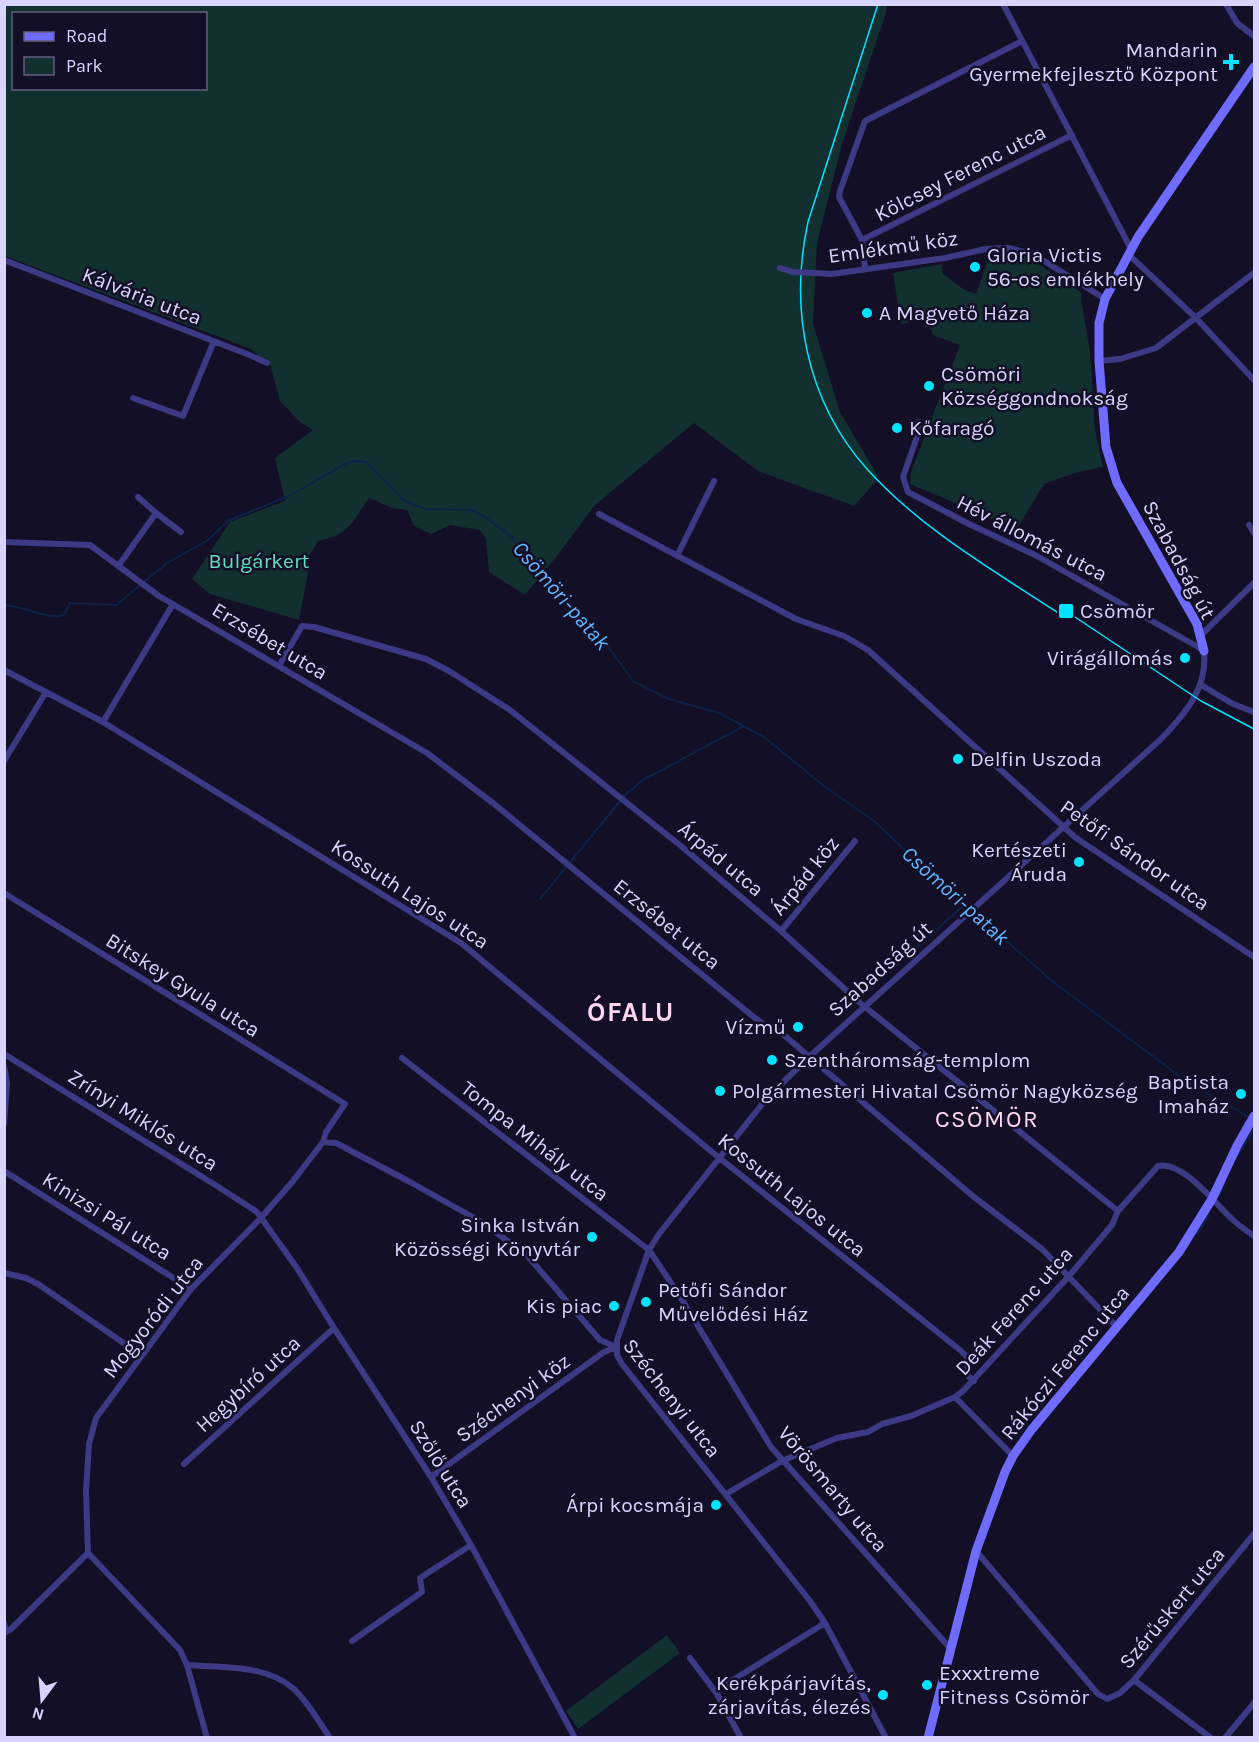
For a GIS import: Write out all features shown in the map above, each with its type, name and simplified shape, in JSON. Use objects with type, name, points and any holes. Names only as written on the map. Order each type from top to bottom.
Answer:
[{"type":"street","points":[[1003,4],[1130,252],[1254,380]]},
{"type":"street","points":[[1226,4],[1237,23],[1254,36]]},
{"type":"street","points":[[866,269],[862,240],[839,197],[865,121],[1022,41]]},
{"type":"street","name":"Szabadság út","points":[[616,1347],[649,1250],[658,1234],[767,1098],[809,1057],[1161,739],[1192,703],[1201,685],[1205,666],[1204,651],[1197,624],[1117,483],[1112,470],[1104,434],[1099,323],[1105,299],[1155,210],[1170,193],[1254,67]]},
{"type":"street","name":"Kölcsey Ferenc utca","points":[[862,240],[1072,135]]},
{"type":"street","name":"Emlékmű köz","points":[[780,267],[793,272],[832,274],[945,258],[986,249],[1008,248],[1033,254],[1105,299]]},
{"type":"street","name":"Kálvária utca","points":[[4,260],[267,363]]},
{"type":"street","points":[[1099,362],[1131,356],[1156,348],[1254,273]]},
{"type":"street","points":[[133,398],[183,416],[214,341]]},
{"type":"street","name":"Hév állomás utca","points":[[919,422],[918,434],[903,477],[908,492],[1037,556],[1204,651]]},
{"type":"street","points":[[677,556],[714,481]]},
{"type":"street","points":[[138,497],[181,532]]},
{"type":"street","points":[[119,565],[156,513]]},
{"type":"street","name":"Petőfi Sándor utca","points":[[599,514],[796,619],[844,636],[868,650],[1076,838],[1254,957]]},
{"type":"street","points":[[1250,525],[1254,534]]},
{"type":"street","name":"Erzsébet utca","points":[[4,542],[90,545],[159,596],[428,753],[755,1018],[766,1026],[778,1030],[974,1197],[1042,1249],[1117,1327]]},
{"type":"street","points":[[1200,636],[1254,583]]},
{"type":"street","points":[[103,722],[173,604]]},
{"type":"street","name":"Árpád utca","points":[[279,666],[302,626],[314,627],[426,659],[510,710],[681,846],[781,931],[865,1007],[1118,1210]]},
{"type":"street","name":"Kossuth Lajos utca","points":[[4,670],[103,722],[461,943],[719,1156],[960,1350],[967,1357],[968,1376],[974,1381]]},
{"type":"street","points":[[1201,685],[1233,704],[1254,712]]},
{"type":"street","points":[[4,761],[46,692]]},
{"type":"street","name":"Árpád köz","points":[[781,931],[855,841]]},
{"type":"street","name":"Bitskey Gyula utca","points":[[4,893],[345,1104]]},
{"type":"street","name":"Zrínyi Miklós utca","points":[[4,1054],[217,1186],[257,1212],[260,1219]]},
{"type":"street","name":"Tompa Mihály utca","points":[[402,1058],[649,1250]]},
{"type":"street","points":[[4,1124],[7,1083],[5,1070]]},
{"type":"street","name":"Mogyoródi utca","points":[[88,1553],[86,1491],[89,1444],[96,1418],[191,1289],[260,1219],[323,1142],[326,1132],[345,1104]]},
{"type":"street","name":"Rákóczi Ferenc utca","points":[[928,1737],[976,1551],[998,1489],[1013,1456],[1032,1429],[1179,1252],[1212,1199],[1237,1146],[1253,1119]]},
{"type":"street","name":"Széchenyi utca","points":[[323,1142],[336,1143],[410,1182],[504,1238],[526,1254],[600,1340],[616,1347],[617,1356],[622,1364],[810,1601],[825,1623],[886,1737]]},
{"type":"street","name":"Deák Ferenc utca","points":[[726,1494],[782,1461],[837,1438],[868,1432],[882,1424],[911,1416],[955,1396],[974,1381],[1070,1276],[1112,1226],[1118,1210],[1154,1168],[1161,1165],[1170,1166],[1204,1189],[1212,1199]]},
{"type":"street","name":"Kinizsi Pál utca","points":[[4,1171],[191,1289]]},
{"type":"street","points":[[1212,1199],[1232,1220],[1254,1236]]},
{"type":"street","name":"Szőlő utca","points":[[260,1219],[297,1268],[432,1477],[575,1737]]},
{"type":"street","name":"Vörösmarty utca","points":[[649,1250],[681,1298],[771,1447],[950,1647]]},
{"type":"street","points":[[4,1273],[38,1284],[141,1355]]},
{"type":"street","name":"Hegybíró utca","points":[[184,1464],[334,1328]]},
{"type":"street","name":"Széchenyi köz","points":[[432,1477],[604,1352],[616,1347]]},
{"type":"street","points":[[955,1396],[1013,1456]]},
{"type":"street","name":"Szérűskert utca","points":[[976,1551],[1104,1699],[1111,1698],[1134,1680],[1254,1534]]},
{"type":"street","points":[[352,1641],[422,1592],[420,1578],[471,1545]]},
{"type":"street","points":[[4,1623],[6,1632],[88,1553],[180,1650],[187,1665],[207,1737]]},
{"type":"street","points":[[717,1694],[725,1684],[825,1623]]},
{"type":"street","points":[[690,1658],[717,1694],[741,1737]]},
{"type":"street","points":[[187,1665],[251,1670],[275,1677],[295,1689],[330,1737]]},
{"type":"street","points":[[1134,1680],[1211,1737]]},
{"type":"street","points":[[1225,1737],[1254,1703]]},
{"type":"green space","name":"Bulgárkert","points":[[4,5],[887,5],[842,144],[817,243],[813,324],[840,412],[879,478],[854,506],[758,471],[694,423],[594,506],[525,595],[489,572],[486,539],[480,530],[450,525],[431,534],[414,526],[407,510],[392,508],[369,498],[349,527],[337,535],[318,541],[307,557],[309,567],[299,620],[210,594],[192,579],[230,522],[285,501],[275,458],[313,430],[300,422],[280,401],[270,364],[251,349],[5,256]]},
{"type":"green space","points":[[1007,249],[1024,254],[1082,293],[1090,352],[1095,430],[1103,467],[1078,472],[1044,484],[1017,529],[910,484],[911,472],[960,345],[933,335],[927,320],[901,324],[893,273],[942,264],[942,273],[963,289],[976,294],[991,252]]},
{"type":"green space","points":[[667,1635],[680,1653],[578,1729],[566,1711]]},
{"type":"waterway","name":"Csömöri-patak","points":[[4,605],[51,616],[64,615],[70,603],[116,605],[167,563],[208,540],[228,521],[291,495],[347,463],[366,462],[405,501],[425,509],[471,510],[485,517],[512,537],[526,559],[592,624],[633,681],[669,699],[719,713],[764,737],[824,786],[874,821],[1052,981],[1189,1083],[1249,1117]]},
{"type":"waterway","points":[[540,899],[625,795],[643,780],[744,726]]},
{"type":"waterway","points":[[867,992],[965,904]]},
{"type":"waterway","points":[[1238,1155],[1254,1129]]},
{"type":"waterway","points":[[1219,1196],[1224,1185]]},
{"type":"waterway","points":[[1198,1233],[1209,1215]]},
{"type":"tram line","points":[[878,4],[808,222],[801,288],[802,320],[807,353],[829,414],[846,442],[888,491],[911,512],[960,549],[1063,616]]},
{"type":"tram line","points":[[1066,611],[1201,701],[1254,729]]},
{"type":"place","name":"Mandarin Gyermekfejlesztő Központ","points":[[1231,62]]},
{"type":"place","name":"Gloria Victis 56-os emlékhely","points":[[975,267]]},
{"type":"place","name":"A Magvető Háza","points":[[867,313]]},
{"type":"place","name":"Csömöri Községgondnokság","points":[[929,386]]},
{"type":"place","name":"Kőfaragó","points":[[897,428]]},
{"type":"place","name":"Csömör","points":[[1066,611]]},
{"type":"place","name":"Virágállomás","points":[[1185,658]]},
{"type":"place","name":"Delfin Uszoda","points":[[958,759]]},
{"type":"place","name":"Kertészeti Áruda","points":[[1079,862]]},
{"type":"place","name":"Vízmű","points":[[798,1027]]},
{"type":"place","name":"Szentháromság-templom","points":[[772,1060]]},
{"type":"place","name":"Polgármesteri Hivatal Csömör Nagyközség","points":[[720,1091]]},
{"type":"place","name":"Baptista Imaház","points":[[1241,1094]]},
{"type":"place","name":"Sinka István Közösségi Könyvtár","points":[[592,1237]]},
{"type":"place","name":"Petőfi Sándor Művelődési Ház","points":[[646,1302]]},
{"type":"place","name":"Kis piac","points":[[614,1306]]},
{"type":"place","name":"Árpi kocsmája","points":[[716,1505]]},
{"type":"place","name":"Exxxtreme Fitness Csömör","points":[[927,1685]]},
{"type":"place","name":"Kerékpárjavítás, zárjavítás, élezés","points":[[883,1695]]},
{"type":"district","name":"ÓFALU","points":[[631,1012]]},
{"type":"district","name":"CSÖMÖR","points":[[987,1119]]}]
